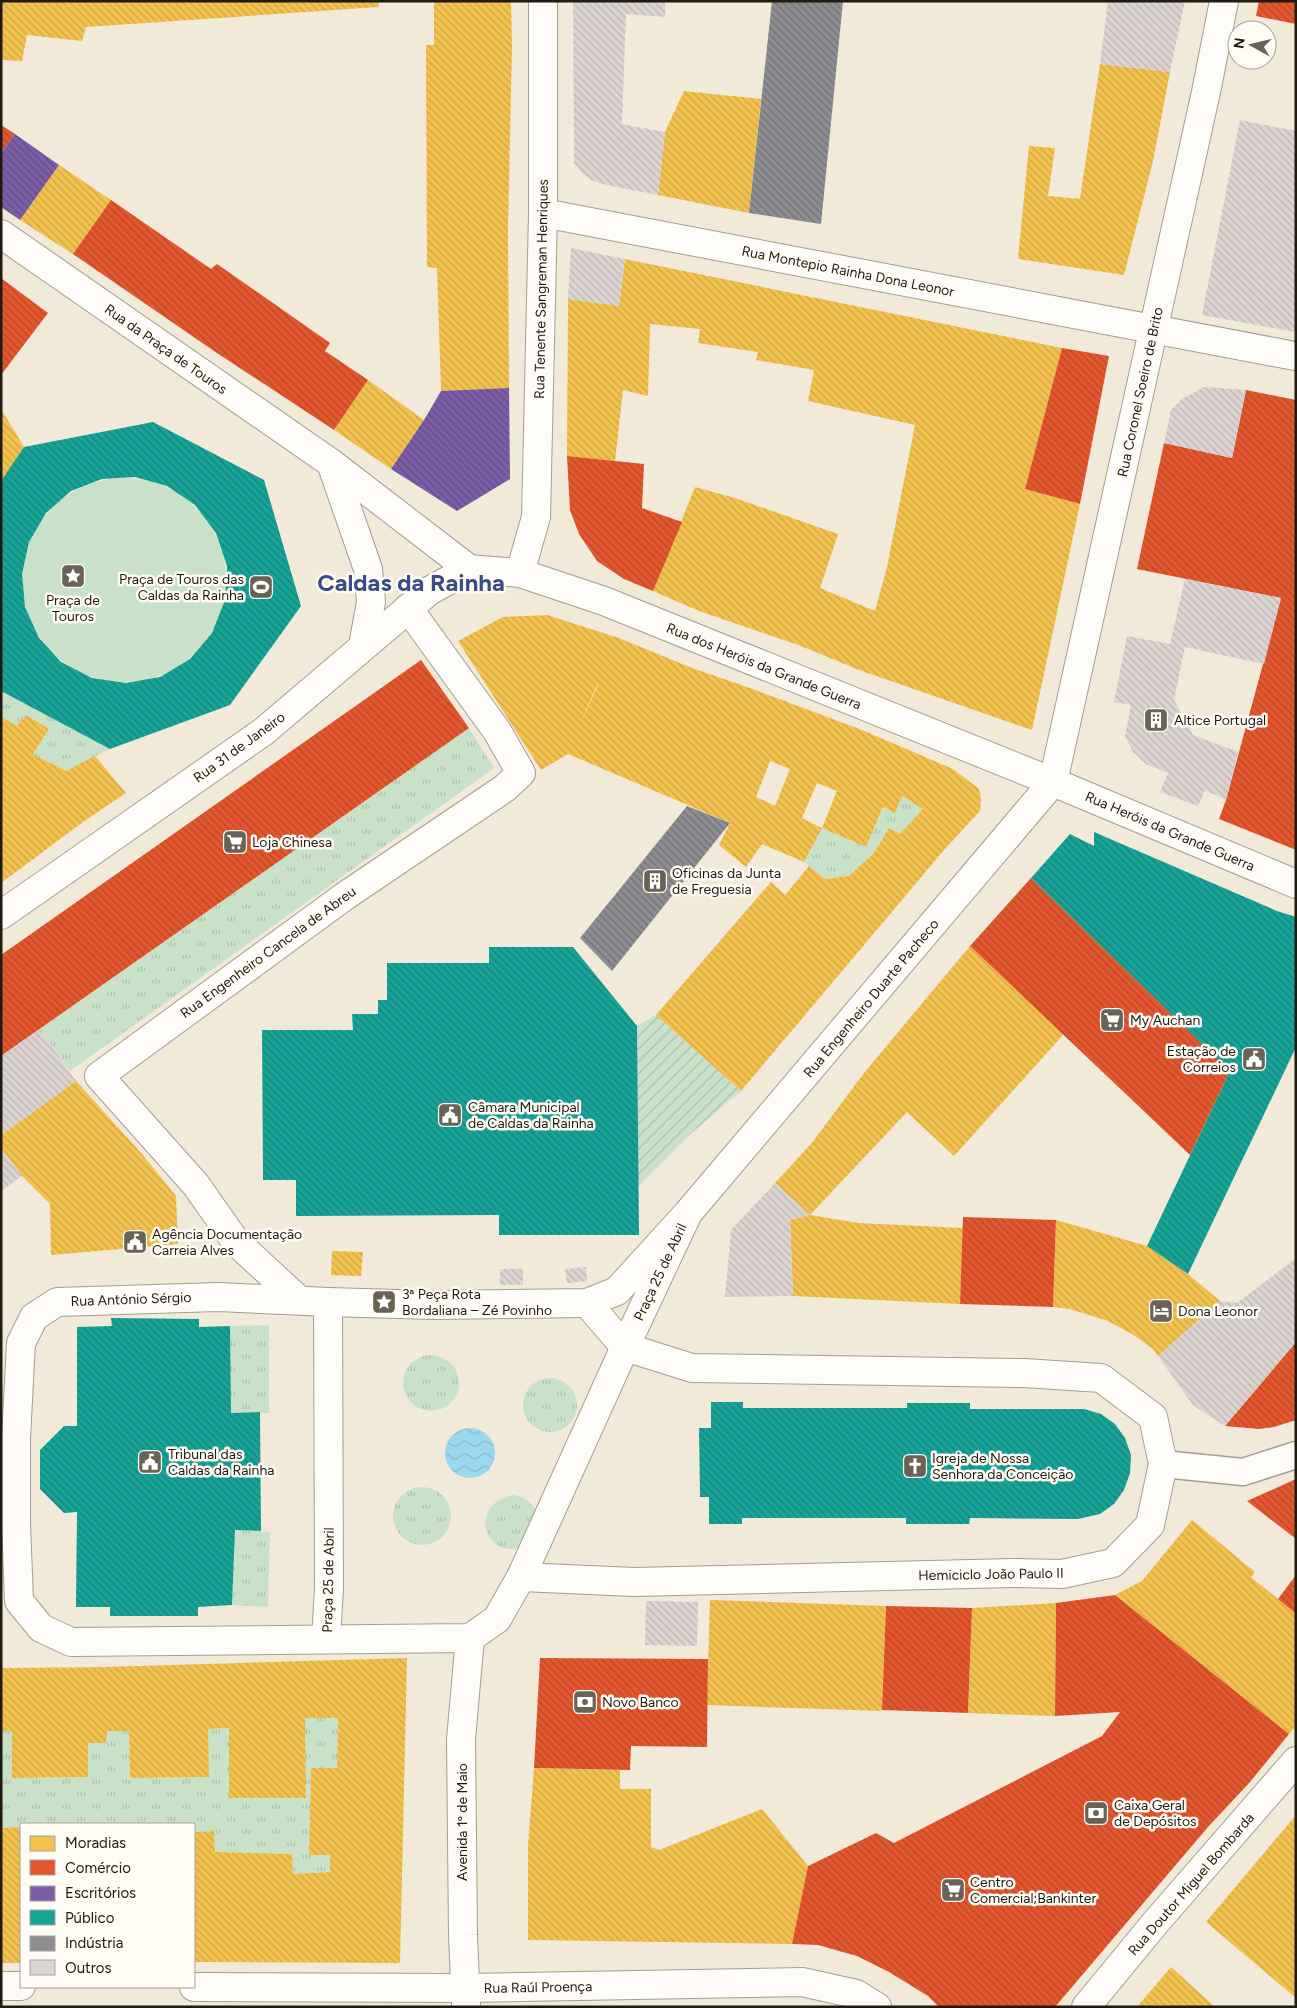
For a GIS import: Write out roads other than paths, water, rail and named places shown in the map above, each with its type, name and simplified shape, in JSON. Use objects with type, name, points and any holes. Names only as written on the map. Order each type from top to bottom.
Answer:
[{"type":"street","name":"Rua Tenente Sangreman Henriques","points":[[520,573],[536,517],[543,213],[543,1]]},
{"type":"street","name":"Rua Coronel Soeiro de Brito","points":[[1053,782],[1154,329],[1224,1]]},
{"type":"street","name":"Rua Montepio Rainha Dona Leonor","points":[[543,213],[1296,356]]},
{"type":"street","name":"Rua da Praça de Touros","points":[[1,234],[331,463],[469,569]]},
{"type":"street","points":[[331,463],[368,569],[371,602],[363,646]]},
{"type":"street","name":"Rua dos Heróis da Grande Guerra","points":[[469,569],[520,573],[604,601],[1053,782]]},
{"type":"street","name":"Rua 31 de Janeiro","points":[[1,915],[263,732],[408,608],[429,592],[469,569]]},
{"type":"street","name":"Rua Engenheiro Cancela de Abreu","points":[[298,1300],[236,1242],[196,1185],[99,1076],[345,896],[504,788],[521,773],[497,731],[408,608]]},
{"type":"street","name":"Rua Heróis da Grande Guerra","points":[[1053,782],[1291,882]]},
{"type":"street","name":"Rua Engenheiro Duarte Pacheco","points":[[688,1213],[1053,782]]},
{"type":"street","name":"Praça 25 de Abril","points":[[688,1213],[521,1577],[497,1619],[470,1638],[326,1639],[329,1588],[328,1302],[435,1305],[587,1303],[617,1291],[688,1213]]},
{"type":"street","name":"Rua António Sérgio","points":[[326,1639],[71,1642],[41,1628],[19,1602],[9,1506],[8,1473],[9,1439],[21,1342],[34,1317],[57,1302],[218,1297],[328,1302]]},
{"type":"street","points":[[587,1303],[625,1347]]},
{"type":"street","name":"Hemiciclo João Paulo II","points":[[521,1577],[634,1582],[1013,1573],[1062,1574],[1113,1563],[1150,1525],[1163,1464],[1153,1417],[1102,1378],[1024,1373],[692,1368],[625,1347]]},
{"type":"street","points":[[1163,1464],[1243,1472],[1296,1455]]},
{"type":"street","name":"Avenida 1º de Maio","points":[[466,1997],[463,1935],[462,1739],[470,1638]]},
{"type":"street","name":"Rua Doutor Miguel Bombarda","points":[[1086,2007],[1156,1922],[1296,1761]]},
{"type":"street","name":"Rua Raúl Proença","points":[[195,1987],[466,1997],[802,1982],[856,1994],[877,2007]]},
{"type":"street","points":[[1,1986],[20,1986]]},
{"type":"water","points":[[470,1428],[488,1435],[495,1453],[488,1471],[470,1478],[452,1471],[445,1453],[452,1435]]},
{"type":"place","name":"Praça de Touros","points":[[73,576]]},
{"type":"place","name":"Praça de Touros das Caldas da Rainha","points":[[261,587]]},
{"type":"place","name":"Altice Portugal","points":[[1156,720]]},
{"type":"place","name":"Loja Chinesa","points":[[235,842]]},
{"type":"place","name":"Oficinas da Junta de Freguesia","points":[[655,881]]},
{"type":"place","name":"My Auchan","points":[[1112,1020]]},
{"type":"place","name":"Estação de Correios","points":[[1254,1059]]},
{"type":"place","name":"Câmara Municipal de Caldas da Rainha","points":[[450,1115]]},
{"type":"place","name":"Agência Documentação Carreia Alves","points":[[135,1242]]},
{"type":"place","name":"3ª Peça Rota Bordaliana – Zé Povinho","points":[[384,1302]]},
{"type":"place","name":"Dona Leonor","points":[[1161,1311]]},
{"type":"place","name":"Tribunal das Caldas da Rainha","points":[[150,1462]]},
{"type":"place","name":"Igreja de Nossa Senhora da Conceição","points":[[915,1466]]},
{"type":"place","name":"Novo Banco","points":[[585,1702]]},
{"type":"place","name":"Caixa Geral de Depósitos","points":[[1096,1813]]},
{"type":"place","name":"Centro Comercial;Bankinter","points":[[953,1890]]},
{"type":"district","name":"Caldas da Rainha","points":[[411,583]]}]
